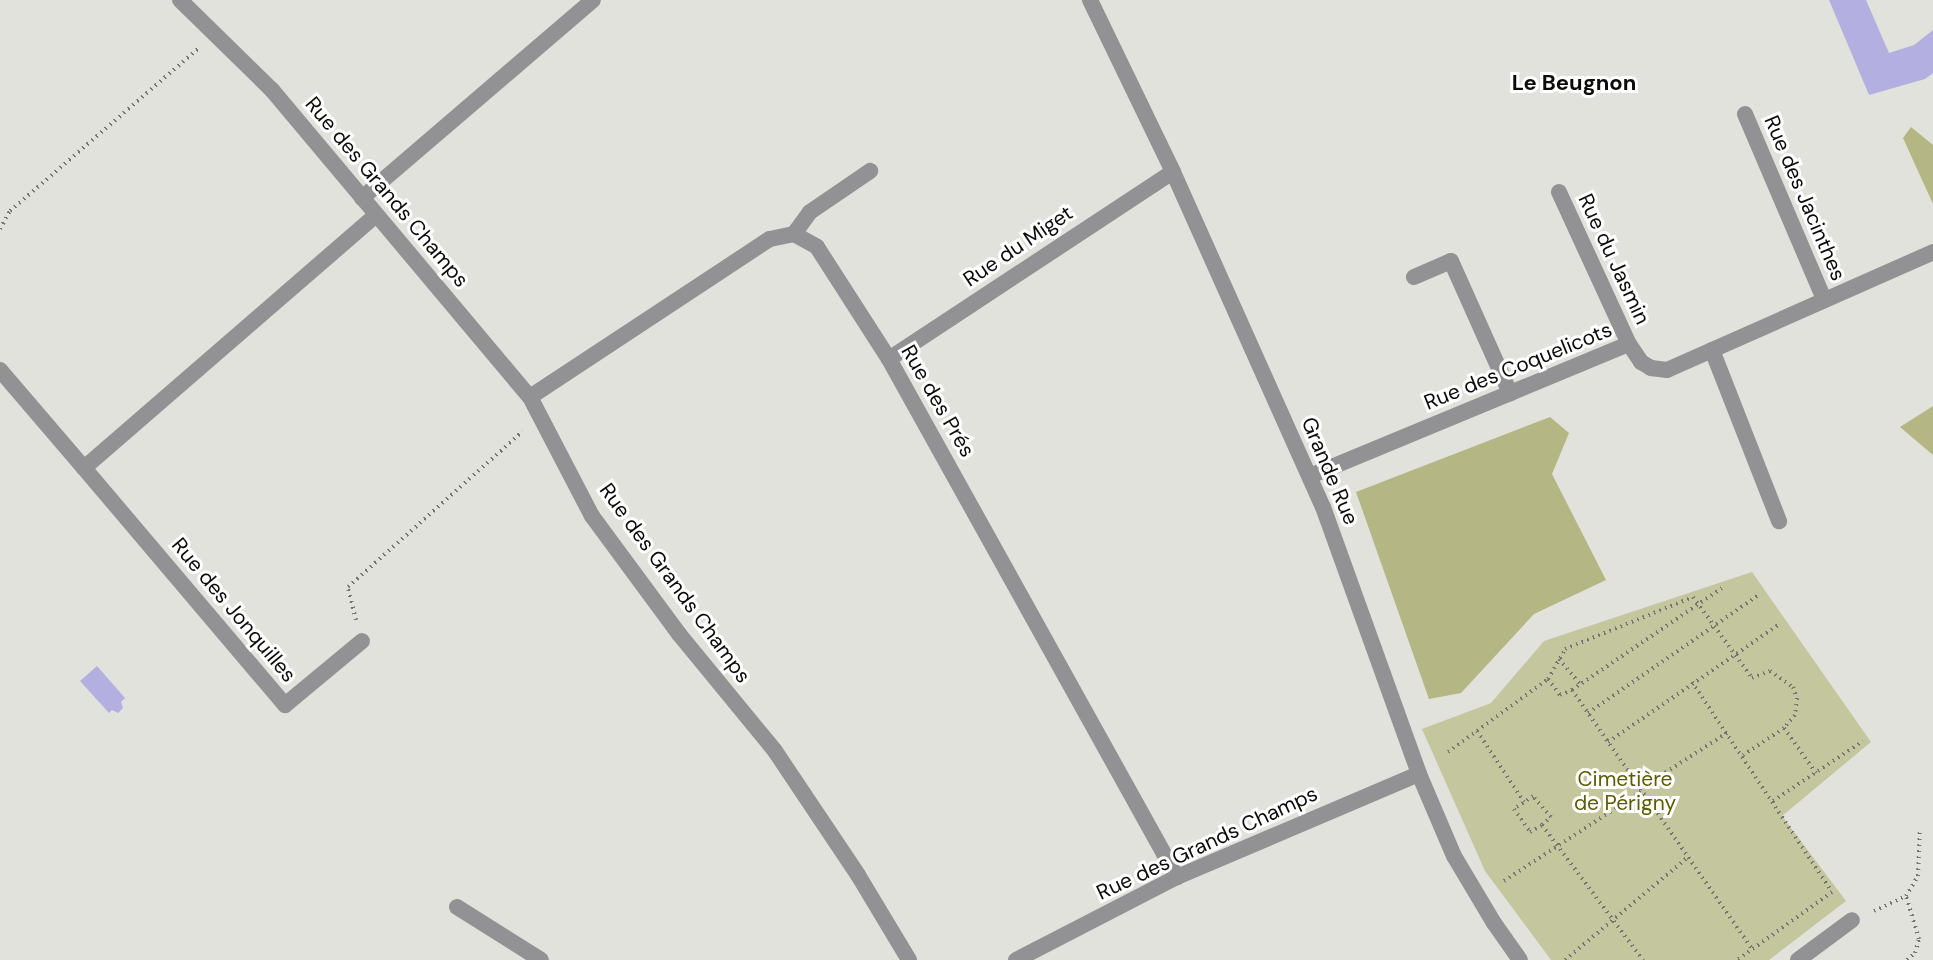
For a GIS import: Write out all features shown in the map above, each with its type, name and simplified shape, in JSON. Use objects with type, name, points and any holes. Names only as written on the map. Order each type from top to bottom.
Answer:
[{"type":"street","name":"Rue des Grands Champs","points":[[180,0],[272,90],[530,397],[592,516],[679,634],[775,751],[858,875],[909,960]]},
{"type":"street","points":[[362,198],[593,0]]},
{"type":"street","name":"Grande Rue","points":[[1090,0],[1173,172],[1310,476],[1419,774],[1454,856],[1494,923],[1520,960]]},
{"type":"street","name":"Rue des Jacinthes","points":[[1745,114],[1824,299]]},
{"type":"street","points":[[530,397],[770,239],[794,234],[810,212],[870,171]]},
{"type":"street","name":"Rue du Miget","points":[[889,359],[1173,172]]},
{"type":"street","name":"Rue du Jasmin","points":[[1559,192],[1629,344]]},
{"type":"street","points":[[84,468],[376,215]]},
{"type":"street","name":"Rue des Prés","points":[[794,234],[816,247],[889,359],[1177,877]]},
{"type":"street","name":"Rue des Coquelicots","points":[[1310,476],[1629,344],[1641,362],[1651,368],[1667,370],[1933,252]]},
{"type":"street","points":[[1414,277],[1451,261],[1510,393]]},
{"type":"street","points":[[1712,350],[1779,521]]},
{"type":"street","name":"Rue des Jonquilles","points":[[0,370],[285,705],[362,640]]},
{"type":"street","name":"Rue des Grands Champs","points":[[1016,960],[1177,877],[1419,774]]},
{"type":"street","points":[[457,907],[541,960]]},
{"type":"street","points":[[1798,960],[1852,920]]},
{"type":"path","points":[[0,229],[10,211],[216,34]]},
{"type":"path","points":[[362,640],[348,587],[540,417]]},
{"type":"path","points":[[1548,679],[1560,695],[1572,690],[1696,603],[1722,588]]},
{"type":"path","points":[[1588,713],[1760,594]]},
{"type":"path","points":[[1448,752],[1548,679],[1565,649],[1693,597],[1752,678],[1770,672],[1793,687],[1797,698],[1795,715],[1784,728],[1743,755]]},
{"type":"path","points":[[1608,742],[1734,653],[1780,624]]},
{"type":"path","points":[[1559,659],[1580,684]]},
{"type":"path","points":[[1692,682],[1728,732],[1832,892],[1737,960]]},
{"type":"path","points":[[1572,690],[1752,949]]},
{"type":"path","points":[[1784,728],[1816,773]]},
{"type":"path","points":[[1477,731],[1524,802]]},
{"type":"path","points":[[1504,881],[1728,732]]},
{"type":"path","points":[[1773,801],[1863,741]]},
{"type":"path","points":[[1533,796],[1551,817],[1542,825],[1530,832],[1515,809],[1533,796]]},
{"type":"path","points":[[1542,825],[1643,960]]},
{"type":"path","points":[[1852,920],[1906,896],[1918,876],[1920,828]]},
{"type":"path","points":[[1565,960],[1688,857]]},
{"type":"path","points":[[1906,896],[1919,939],[1915,953],[1907,960]]},
{"type":"green space","points":[[1911,127],[1933,145],[1933,204],[1903,138]]},
{"type":"green space","points":[[1933,406],[1933,455],[1900,427]]},
{"type":"green space","points":[[1550,417],[1569,433],[1552,474],[1606,580],[1534,614],[1461,693],[1429,699],[1356,492]]},
{"type":"green space","name":"Cimetière de Périgny","points":[[1752,572],[1871,742],[1782,816],[1846,901],[1769,960],[1551,960],[1485,871],[1422,729],[1491,703],[1544,641]]},
{"type":"water","points":[[1829,0],[1866,0],[1889,53],[1914,45],[1933,30],[1933,73],[1925,79],[1869,95]]},
{"type":"water","points":[[97,666],[125,698],[121,702],[123,708],[118,713],[112,710],[109,713],[80,681]]},
{"type":"district","name":"Le Beugnon","points":[[1574,83]]}]
